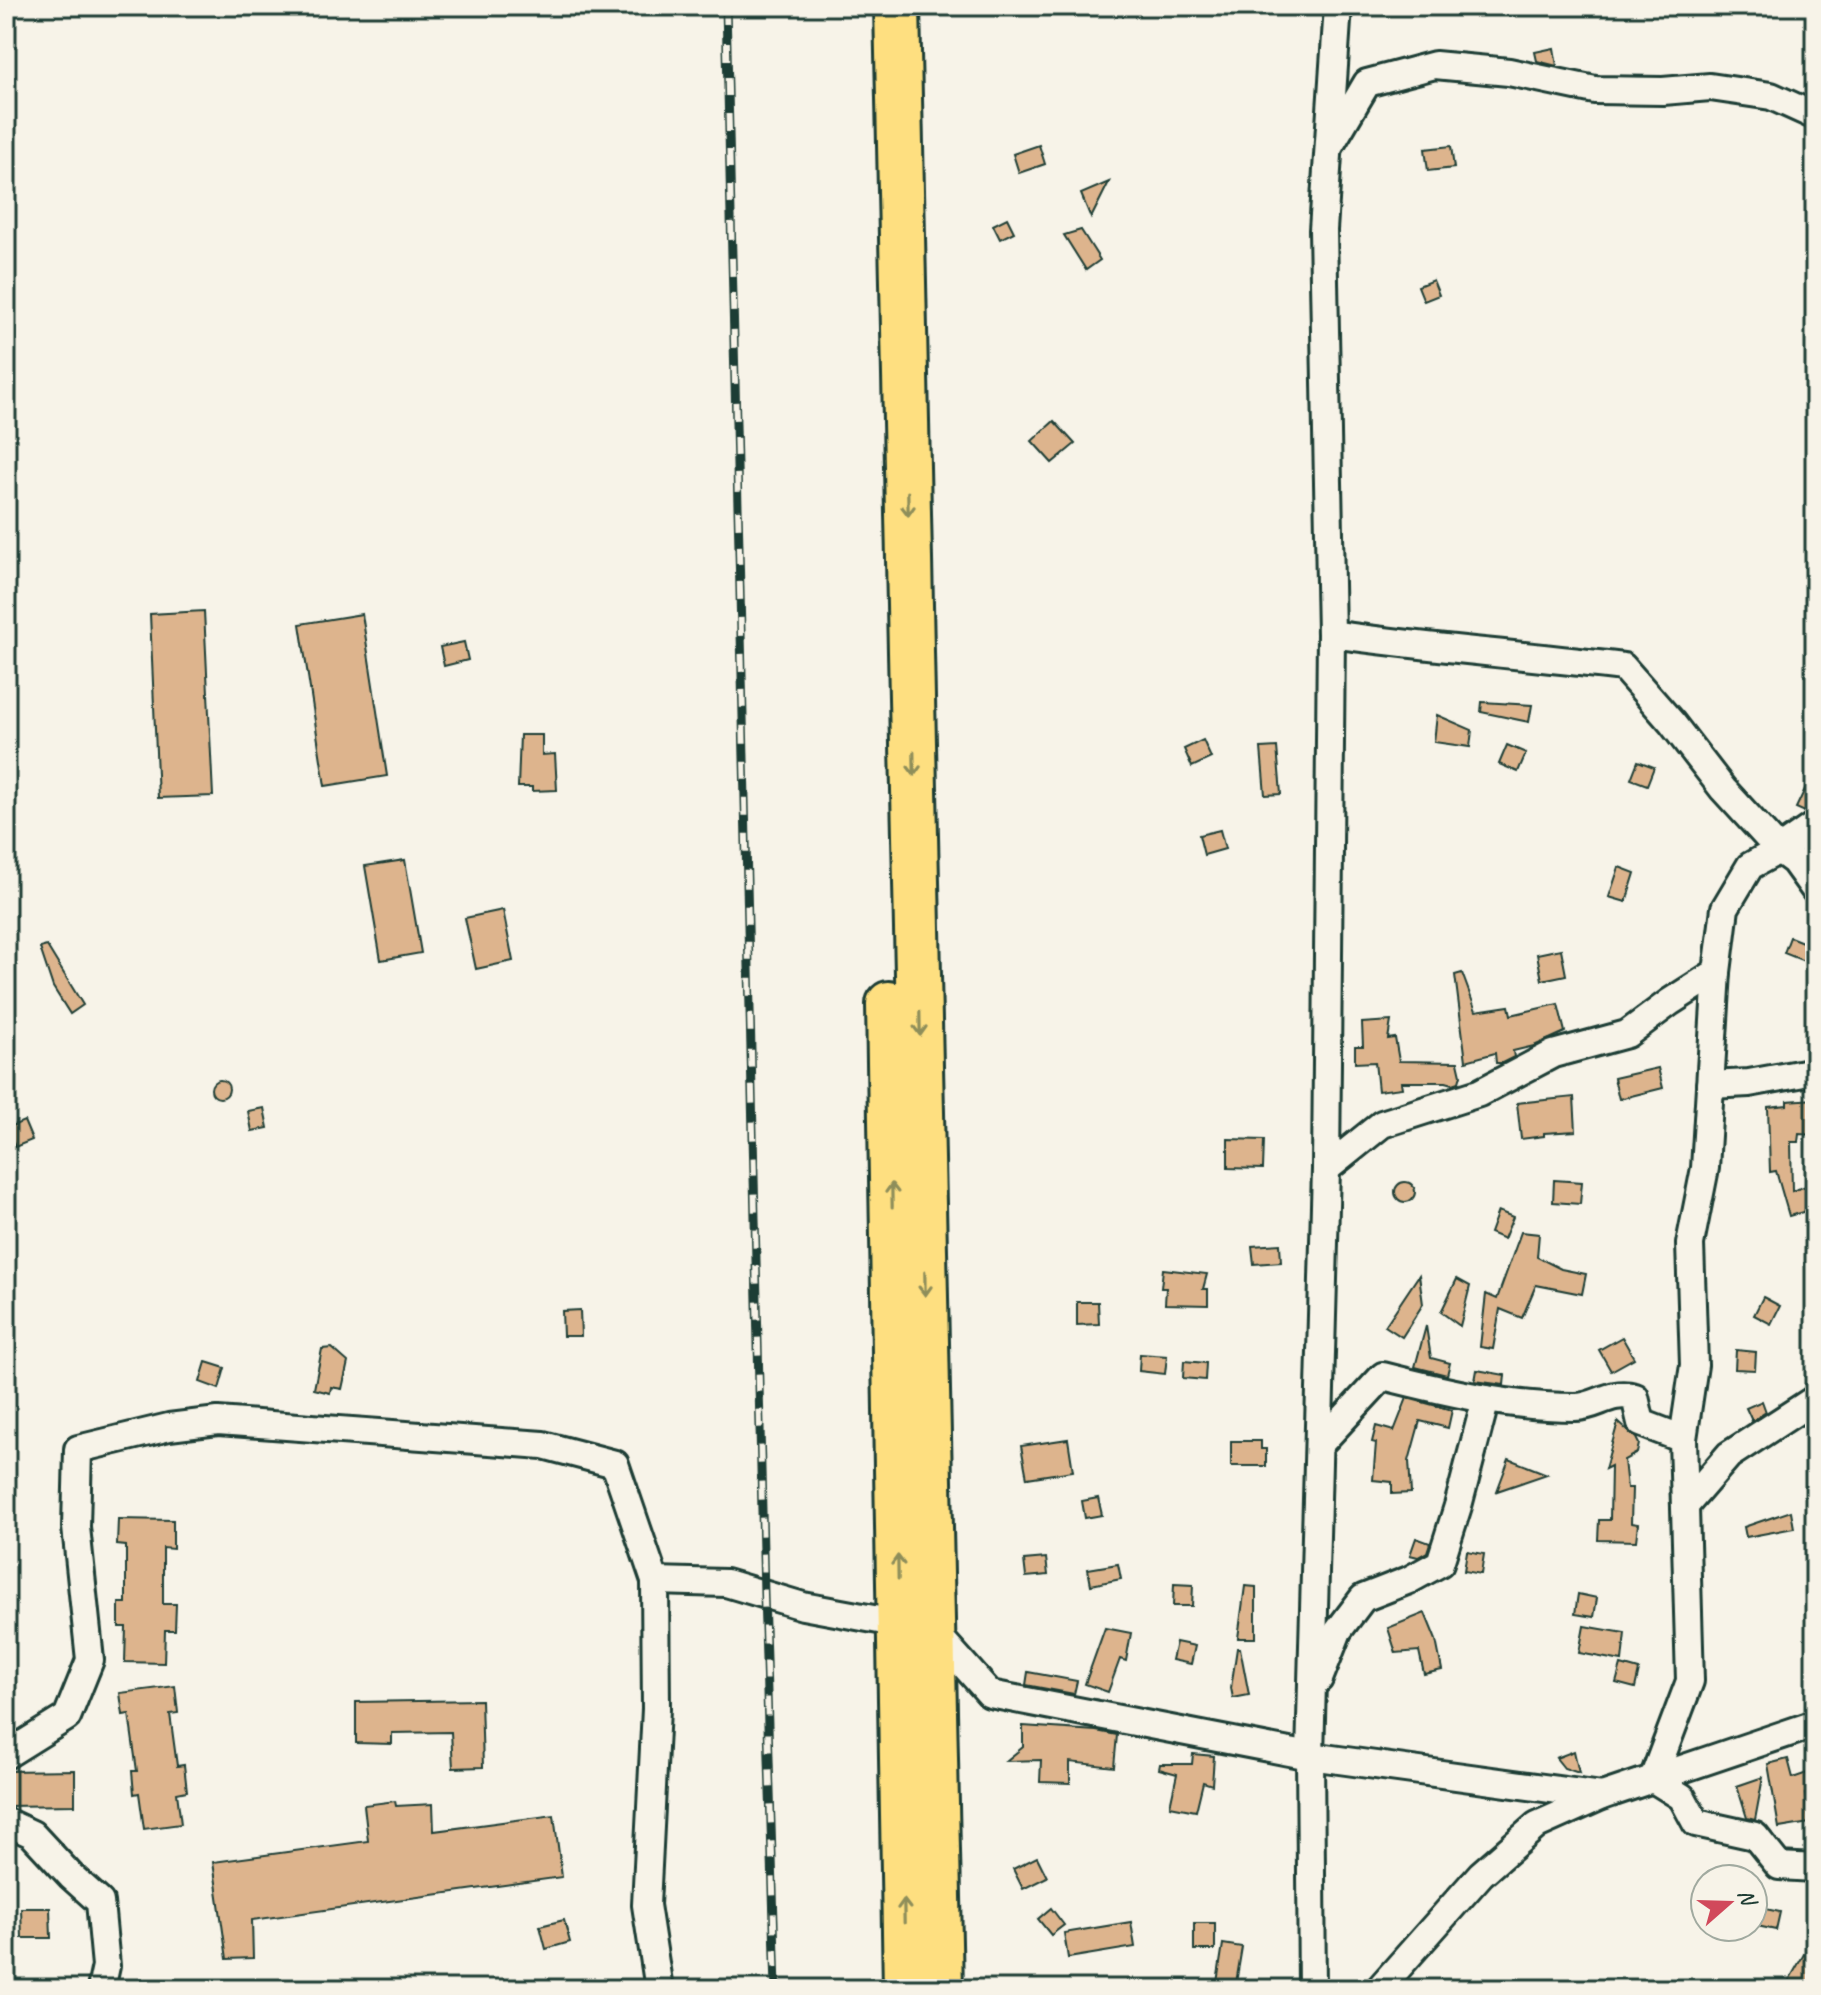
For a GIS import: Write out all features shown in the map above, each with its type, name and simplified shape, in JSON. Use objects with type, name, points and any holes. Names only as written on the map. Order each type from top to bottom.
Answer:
[{"type":"highway","points":[[871,6],[916,1626],[940,1989]]},
{"type":"highway","points":[[897,6],[916,1626],[906,1989]]},
{"type":"street","points":[[1312,1989],[1310,1756],[1326,1169],[1331,634],[1323,230],[1338,6]]},
{"type":"street","points":[[1329,147],[1367,83],[1435,65],[1509,72],[1595,90],[1663,91],[1710,87],[1771,96],[1815,116]]},
{"type":"street","points":[[1331,634],[1404,645],[1623,667],[1723,789],[1779,850],[1794,861],[1815,890]]},
{"type":"street","points":[[1653,1779],[1690,1681],[1683,1439],[1694,1365],[1690,1244],[1705,1168],[1717,972],[1725,908],[1750,866],[1815,825]]},
{"type":"street","points":[[1326,1169],[1382,1124],[1479,1093],[1553,1054],[1627,1034],[1717,972]]},
{"type":"street","points":[[1710,1085],[1749,1083],[1815,1071]]},
{"type":"street","points":[[1319,1445],[1383,1376],[1463,1397],[1578,1407],[1620,1393],[1635,1397],[1641,1423],[1683,1439]]},
{"type":"street","points":[[1311,1699],[1338,1631],[1363,1598],[1409,1580],[1440,1563],[1486,1399]]},
{"type":"street","points":[[1685,1506],[1729,1455],[1815,1399]]},
{"type":"street","points":[[6,1755],[67,1717],[90,1660],[76,1527],[78,1449],[169,1427],[218,1421],[543,1445],[615,1464],[655,1581],[656,1709],[646,1905],[659,1989]]},
{"type":"street","points":[[655,1581],[726,1583],[803,1606],[916,1626],[990,1694],[1310,1756],[1602,1796]]},
{"type":"street","points":[[1379,1989],[1481,1874],[1537,1825],[1602,1796],[1815,1724]]},
{"type":"street","points":[[1653,1779],[1682,1797],[1696,1823],[1755,1836],[1779,1866],[1815,1868]]},
{"type":"street","points":[[6,1822],[32,1834],[100,1902],[106,1966],[101,1989]]},
{"type":"building","points":[[1554,48],[1557,66],[1537,61],[1535,52]]},
{"type":"building","points":[[1039,145],[1045,164],[1019,173],[1013,154]]},
{"type":"building","points":[[1451,146],[1454,168],[1428,171],[1425,149]]},
{"type":"building","points":[[1109,182],[1091,218],[1081,194]]},
{"type":"building","points":[[1007,218],[1014,232],[1000,239],[993,225]]},
{"type":"building","points":[[1081,230],[1100,260],[1086,270],[1064,235]]},
{"type":"building","points":[[1433,280],[1439,295],[1424,301],[1418,286]]},
{"type":"building","points":[[1054,421],[1075,444],[1052,463],[1032,441]]},
{"type":"building","points":[[204,611],[213,796],[158,798],[150,614]]},
{"type":"building","points":[[362,614],[387,776],[325,786],[300,624]]},
{"type":"building","points":[[464,642],[468,660],[444,666],[440,647]]},
{"type":"building","points":[[1482,702],[1532,705],[1529,722],[1481,712]]},
{"type":"building","points":[[1437,715],[1472,730],[1470,747],[1434,742]]},
{"type":"building","points":[[520,735],[542,735],[542,755],[555,754],[557,790],[532,791],[532,787],[518,787]]},
{"type":"building","points":[[1203,740],[1211,758],[1192,767],[1184,749]]},
{"type":"building","points":[[1507,745],[1526,753],[1518,772],[1499,764]]},
{"type":"building","points":[[1277,747],[1281,794],[1265,795],[1261,748]]},
{"type":"building","points":[[1638,761],[1654,767],[1647,785],[1631,779]]},
{"type":"building","points":[[1815,768],[1815,805],[1805,812],[1796,808]]},
{"type":"building","points":[[1220,830],[1225,849],[1204,855],[1199,835]]},
{"type":"building","points":[[405,860],[421,953],[381,960],[365,866]]},
{"type":"building","points":[[1619,867],[1635,873],[1626,902],[1609,897]]},
{"type":"building","points":[[503,910],[513,961],[476,969],[465,918]]},
{"type":"building","points":[[1790,937],[1810,945],[1804,961],[1784,953]]},
{"type":"building","points":[[47,946],[83,1005],[70,1014],[53,987],[40,948]]},
{"type":"building","points":[[1561,949],[1566,975],[1542,980],[1537,954]]},
{"type":"building","points":[[1462,973],[1476,1011],[1509,1006],[1511,1015],[1558,1004],[1565,1032],[1534,1046],[1513,1051],[1514,1057],[1502,1063],[1496,1063],[1495,1053],[1466,1061],[1455,975]]},
{"type":"building","points":[[1391,1021],[1388,1039],[1395,1038],[1399,1061],[1458,1062],[1459,1082],[1401,1082],[1402,1088],[1378,1091],[1375,1062],[1355,1063],[1355,1046],[1363,1046],[1362,1023]]},
{"type":"building","points":[[1658,1068],[1663,1088],[1619,1099],[1614,1078]]},
{"type":"building","points":[[220,1080],[229,1089],[220,1098],[211,1089]]},
{"type":"building","points":[[1574,1097],[1576,1131],[1544,1133],[1544,1136],[1521,1139],[1517,1103]]},
{"type":"building","points":[[1815,1099],[1815,1135],[1799,1134],[1798,1142],[1791,1142],[1792,1191],[1806,1186],[1813,1209],[1789,1216],[1776,1171],[1770,1172],[1768,1107],[1787,1105],[1787,1101]]},
{"type":"building","points":[[264,1108],[268,1128],[252,1131],[248,1111]]},
{"type":"building","points":[[24,1121],[32,1140],[15,1147],[7,1128]]},
{"type":"building","points":[[1228,1139],[1264,1140],[1263,1169],[1228,1168]]},
{"type":"building","points":[[1554,1180],[1582,1182],[1580,1204],[1553,1202]]},
{"type":"building","points":[[1401,1182],[1409,1182],[1415,1192],[1409,1202],[1401,1202],[1395,1196],[1395,1188]]},
{"type":"building","points":[[1498,1211],[1513,1217],[1504,1239],[1490,1233]]},
{"type":"building","points":[[1521,1232],[1539,1234],[1537,1257],[1561,1269],[1586,1274],[1582,1294],[1536,1285],[1522,1318],[1500,1309],[1493,1349],[1480,1347],[1486,1294],[1497,1299]]},
{"type":"building","points":[[1280,1244],[1281,1262],[1254,1264],[1252,1246]]},
{"type":"building","points":[[1163,1269],[1207,1274],[1203,1289],[1208,1289],[1208,1305],[1165,1304],[1166,1288],[1161,1288]]},
{"type":"building","points":[[1419,1275],[1423,1304],[1402,1337],[1385,1326]]},
{"type":"building","points":[[1457,1279],[1470,1286],[1460,1326],[1441,1312]]},
{"type":"building","points":[[1763,1297],[1780,1306],[1771,1324],[1754,1315]]},
{"type":"building","points":[[1077,1302],[1098,1302],[1099,1324],[1077,1325]]},
{"type":"building","points":[[580,1310],[581,1336],[563,1336],[562,1311]]},
{"type":"building","points":[[1426,1326],[1431,1358],[1450,1363],[1447,1375],[1415,1367]]},
{"type":"building","points":[[1622,1337],[1634,1358],[1611,1371],[1599,1350]]},
{"type":"building","points":[[332,1348],[348,1362],[342,1389],[331,1387],[330,1393],[314,1389],[322,1349]]},
{"type":"building","points":[[1736,1350],[1756,1352],[1755,1370],[1735,1369]]},
{"type":"building","points":[[1140,1354],[1167,1356],[1165,1374],[1139,1371]]},
{"type":"building","points":[[1184,1361],[1206,1363],[1205,1380],[1183,1378]]},
{"type":"building","points":[[206,1362],[225,1368],[219,1389],[200,1382]]},
{"type":"building","points":[[1477,1370],[1505,1375],[1504,1385],[1475,1381]]},
{"type":"building","points":[[1407,1398],[1452,1410],[1448,1428],[1420,1421],[1409,1461],[1411,1493],[1392,1494],[1392,1482],[1373,1480],[1376,1443],[1372,1442],[1376,1426],[1394,1431]]},
{"type":"building","points":[[1762,1401],[1766,1412],[1752,1421],[1746,1408]]},
{"type":"building","points":[[1618,1422],[1639,1444],[1637,1453],[1624,1460],[1627,1488],[1632,1488],[1631,1523],[1638,1524],[1636,1541],[1598,1540],[1599,1520],[1610,1520],[1611,1466],[1605,1469]]},
{"type":"building","points":[[1068,1439],[1073,1471],[1027,1478],[1021,1446]]},
{"type":"building","points":[[1231,1441],[1261,1441],[1261,1449],[1266,1449],[1266,1466],[1231,1466]]},
{"type":"building","points":[[1509,1459],[1547,1474],[1497,1491]]},
{"type":"building","points":[[1098,1498],[1102,1515],[1085,1518],[1082,1501]]},
{"type":"building","points":[[1791,1511],[1794,1528],[1746,1537],[1744,1527]]},
{"type":"building","points":[[118,1519],[173,1520],[173,1549],[163,1548],[163,1604],[176,1604],[175,1630],[165,1630],[164,1663],[125,1662],[126,1627],[119,1627],[119,1603],[126,1603],[126,1546],[117,1545]]},
{"type":"building","points":[[1416,1538],[1430,1543],[1427,1552],[1418,1557],[1410,1555]]},
{"type":"building","points":[[1467,1551],[1484,1554],[1481,1574],[1464,1571]]},
{"type":"building","points":[[1046,1558],[1048,1575],[1026,1577],[1024,1560]]},
{"type":"building","points":[[1118,1564],[1121,1579],[1091,1585],[1088,1569]]},
{"type":"building","points":[[1174,1584],[1193,1585],[1192,1606],[1173,1606]]},
{"type":"building","points":[[1245,1586],[1256,1587],[1256,1638],[1238,1638]]},
{"type":"building","points":[[1578,1594],[1597,1598],[1594,1617],[1575,1614]]},
{"type":"building","points":[[1425,1613],[1436,1640],[1442,1670],[1424,1674],[1419,1651],[1396,1653],[1388,1628]]},
{"type":"building","points":[[1584,1626],[1625,1633],[1622,1661],[1579,1653]]},
{"type":"building","points":[[1105,1628],[1131,1633],[1126,1661],[1120,1659],[1108,1692],[1085,1684]]},
{"type":"building","points":[[1176,1642],[1195,1646],[1191,1664],[1172,1660]]},
{"type":"building","points":[[1237,1648],[1240,1648],[1249,1695],[1233,1698],[1231,1688]]},
{"type":"building","points":[[1621,1665],[1639,1670],[1635,1688],[1616,1683]]},
{"type":"building","points":[[1028,1672],[1077,1681],[1074,1694],[1026,1685]]},
{"type":"building","points":[[175,1686],[178,1713],[170,1714],[177,1766],[184,1765],[187,1791],[177,1793],[181,1824],[144,1829],[139,1793],[134,1794],[132,1771],[137,1771],[129,1714],[123,1715],[120,1693]]},
{"type":"building","points":[[481,1700],[483,1767],[453,1768],[451,1732],[392,1733],[392,1744],[356,1743],[356,1702]]},
{"type":"building","points":[[1023,1726],[1117,1735],[1114,1767],[1070,1762],[1070,1783],[1040,1782],[1041,1760],[1006,1761],[1023,1747]]},
{"type":"building","points":[[1574,1751],[1579,1773],[1564,1768],[1556,1758]]},
{"type":"building","points":[[1193,1754],[1214,1756],[1212,1785],[1203,1782],[1196,1811],[1170,1806],[1177,1774],[1159,1769],[1160,1764],[1192,1764]]},
{"type":"building","points":[[1788,1759],[1793,1778],[1807,1773],[1814,1791],[1805,1794],[1810,1823],[1779,1828],[1768,1764]]},
{"type":"building","points":[[75,1770],[75,1805],[6,1806],[6,1771]]},
{"type":"building","points":[[1763,1777],[1755,1820],[1747,1818],[1737,1786]]},
{"type":"building","points":[[395,1801],[396,1806],[433,1804],[434,1831],[554,1815],[562,1877],[252,1920],[253,1958],[227,1959],[213,1862],[368,1841],[364,1805]]},
{"type":"building","points":[[1037,1857],[1047,1877],[1023,1889],[1013,1869]]},
{"type":"building","points":[[21,1908],[50,1908],[51,1938],[22,1938]]},
{"type":"building","points":[[1051,1908],[1064,1925],[1051,1935],[1038,1919]]},
{"type":"building","points":[[1769,1910],[1780,1912],[1776,1930],[1769,1929]]},
{"type":"building","points":[[564,1920],[570,1942],[546,1949],[540,1926]]},
{"type":"building","points":[[1131,1922],[1135,1947],[1068,1958],[1064,1933]]},
{"type":"building","points":[[1194,1923],[1215,1923],[1215,1950],[1194,1950]]},
{"type":"building","points":[[1223,1944],[1242,1947],[1235,1989],[1216,1989]]},
{"type":"building","points":[[1804,1954],[1815,1960],[1815,1989],[1784,1989]]},
{"type":"railway","points":[[726,6],[776,1989]]}]
